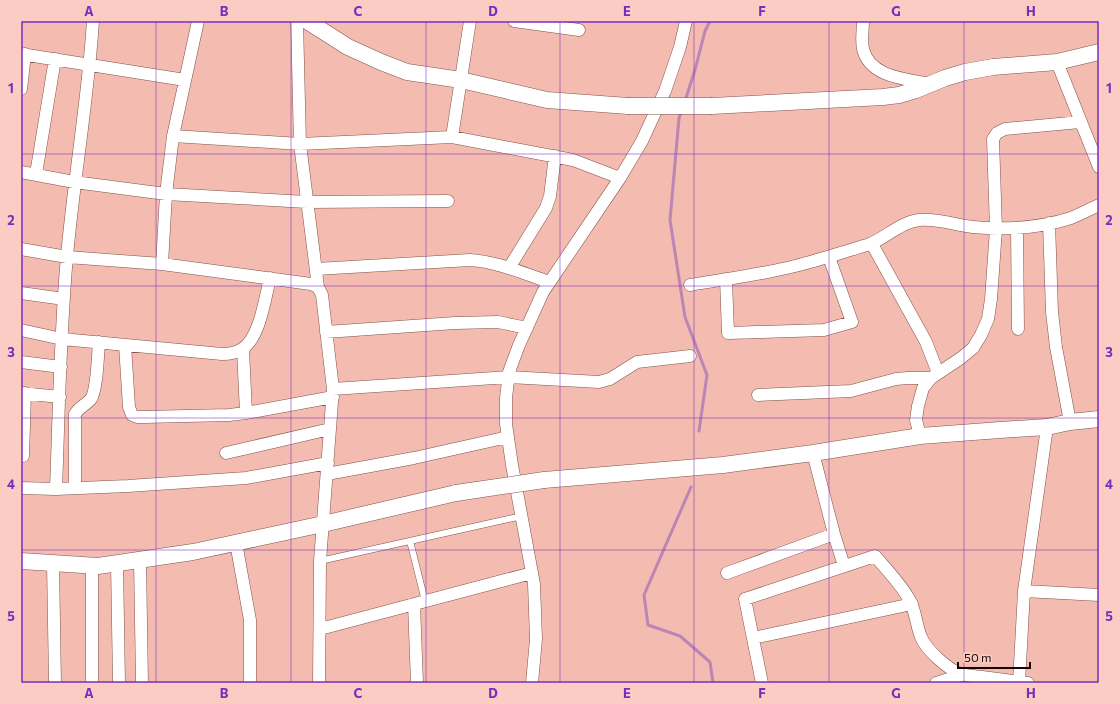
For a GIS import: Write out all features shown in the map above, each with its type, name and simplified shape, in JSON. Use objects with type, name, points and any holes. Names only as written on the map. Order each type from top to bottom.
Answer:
[{"type":"street","points":[[56,489],[67,257],[74,182],[90,65],[93,21]]},
{"type":"street","points":[[162,264],[166,194],[173,136],[198,21]]},
{"type":"street","points":[[297,21],[300,144],[318,287],[322,295],[333,393],[320,561],[319,683]]},
{"type":"street","points":[[308,21],[348,47],[407,72],[461,80],[547,100],[628,106],[712,106],[883,97],[910,92],[945,78],[993,66],[1057,62],[1099,52]]},
{"type":"street","points":[[452,136],[470,21]]},
{"type":"street","points":[[514,21],[579,30]]},
{"type":"street","points":[[532,683],[536,639],[534,584],[506,424],[506,398],[509,372],[519,345],[543,292],[620,178],[642,140],[665,91],[680,48],[686,21]]},
{"type":"street","points":[[863,21],[863,48],[867,59],[875,68],[890,76],[931,84]]},
{"type":"street","points":[[21,89],[23,54],[185,80]]},
{"type":"street","points":[[36,174],[56,59]]},
{"type":"street","points":[[1057,62],[1099,167]]},
{"type":"street","points":[[920,436],[916,420],[923,388],[934,376],[973,348],[982,335],[988,319],[991,299],[996,228],[993,139],[997,133],[1005,129],[1080,122]]},
{"type":"street","points":[[173,136],[300,144],[452,136],[573,160],[620,178]]},
{"type":"street","points":[[509,268],[546,208],[550,196],[555,156]]},
{"type":"street","points":[[21,172],[74,182],[166,194],[308,202],[448,201]]},
{"type":"street","points":[[690,285],[794,266],[829,257],[872,244],[906,224],[918,220],[939,220],[971,226],[1017,228],[1072,218],[1099,205]]},
{"type":"street","points":[[1049,223],[1052,312],[1056,347],[1070,422]]},
{"type":"street","points":[[1017,228],[1018,328]]},
{"type":"street","points":[[872,244],[926,342],[934,376]]},
{"type":"street","points":[[21,249],[67,257],[162,264],[311,284],[318,287]]},
{"type":"street","points":[[726,279],[728,333],[824,330],[852,322],[829,257]]},
{"type":"street","points":[[316,269],[470,260],[497,264],[550,282]]},
{"type":"street","points":[[21,330],[62,339],[222,354],[232,353],[243,349],[250,342],[258,327],[270,278]]},
{"type":"street","points":[[21,293],[64,299]]},
{"type":"street","points":[[326,332],[498,322],[527,328]]},
{"type":"street","points":[[75,488],[75,414],[78,409],[93,396],[99,342]]},
{"type":"street","points":[[125,345],[129,407],[132,415],[137,417],[229,415],[246,413],[333,393],[508,377],[599,382],[610,379],[637,362],[690,356]]},
{"type":"street","points":[[243,349],[246,413]]},
{"type":"street","points":[[21,362],[61,367]]},
{"type":"street","points":[[758,395],[851,391],[896,379],[934,376]]},
{"type":"street","points":[[23,456],[23,393],[60,397]]},
{"type":"street","points":[[21,561],[98,566],[193,552],[456,494],[544,480],[723,464],[813,453],[920,436],[1047,427],[1070,422],[1099,419]]},
{"type":"street","points":[[762,683],[745,599],[875,556],[902,587],[912,604],[924,643],[947,666],[962,675],[1022,683],[1024,591],[1047,427]]},
{"type":"street","points":[[226,453],[330,429]]},
{"type":"street","points":[[21,488],[56,489],[128,486],[246,478],[414,458],[508,437]]},
{"type":"street","points":[[813,453],[844,566]]},
{"type":"street","points":[[728,573],[834,534]]},
{"type":"street","points":[[236,543],[250,620],[250,683]]},
{"type":"street","points":[[140,560],[142,683]]},
{"type":"street","points":[[53,563],[55,683]]},
{"type":"street","points":[[117,563],[119,683]]},
{"type":"street","points":[[92,565],[92,683]]},
{"type":"street","points":[[320,629],[532,573]]},
{"type":"street","points":[[1024,591],[1099,595]]},
{"type":"street","points":[[417,683],[420,602]]},
{"type":"street","points":[[753,638],[912,604]]},
{"type":"street","points":[[936,683],[962,675]]},
{"type":"lane","points":[[320,561],[522,516]]},
{"type":"lane","points":[[410,541],[420,602]]},
{"type":"waterway","points":[[685,101],[705,31],[710,21]]},
{"type":"waterway","points":[[682,110],[679,118],[670,220],[685,317],[707,375],[699,431]]},
{"type":"waterway","points":[[691,487],[644,595],[648,625],[680,636],[710,662],[713,683]]}]
